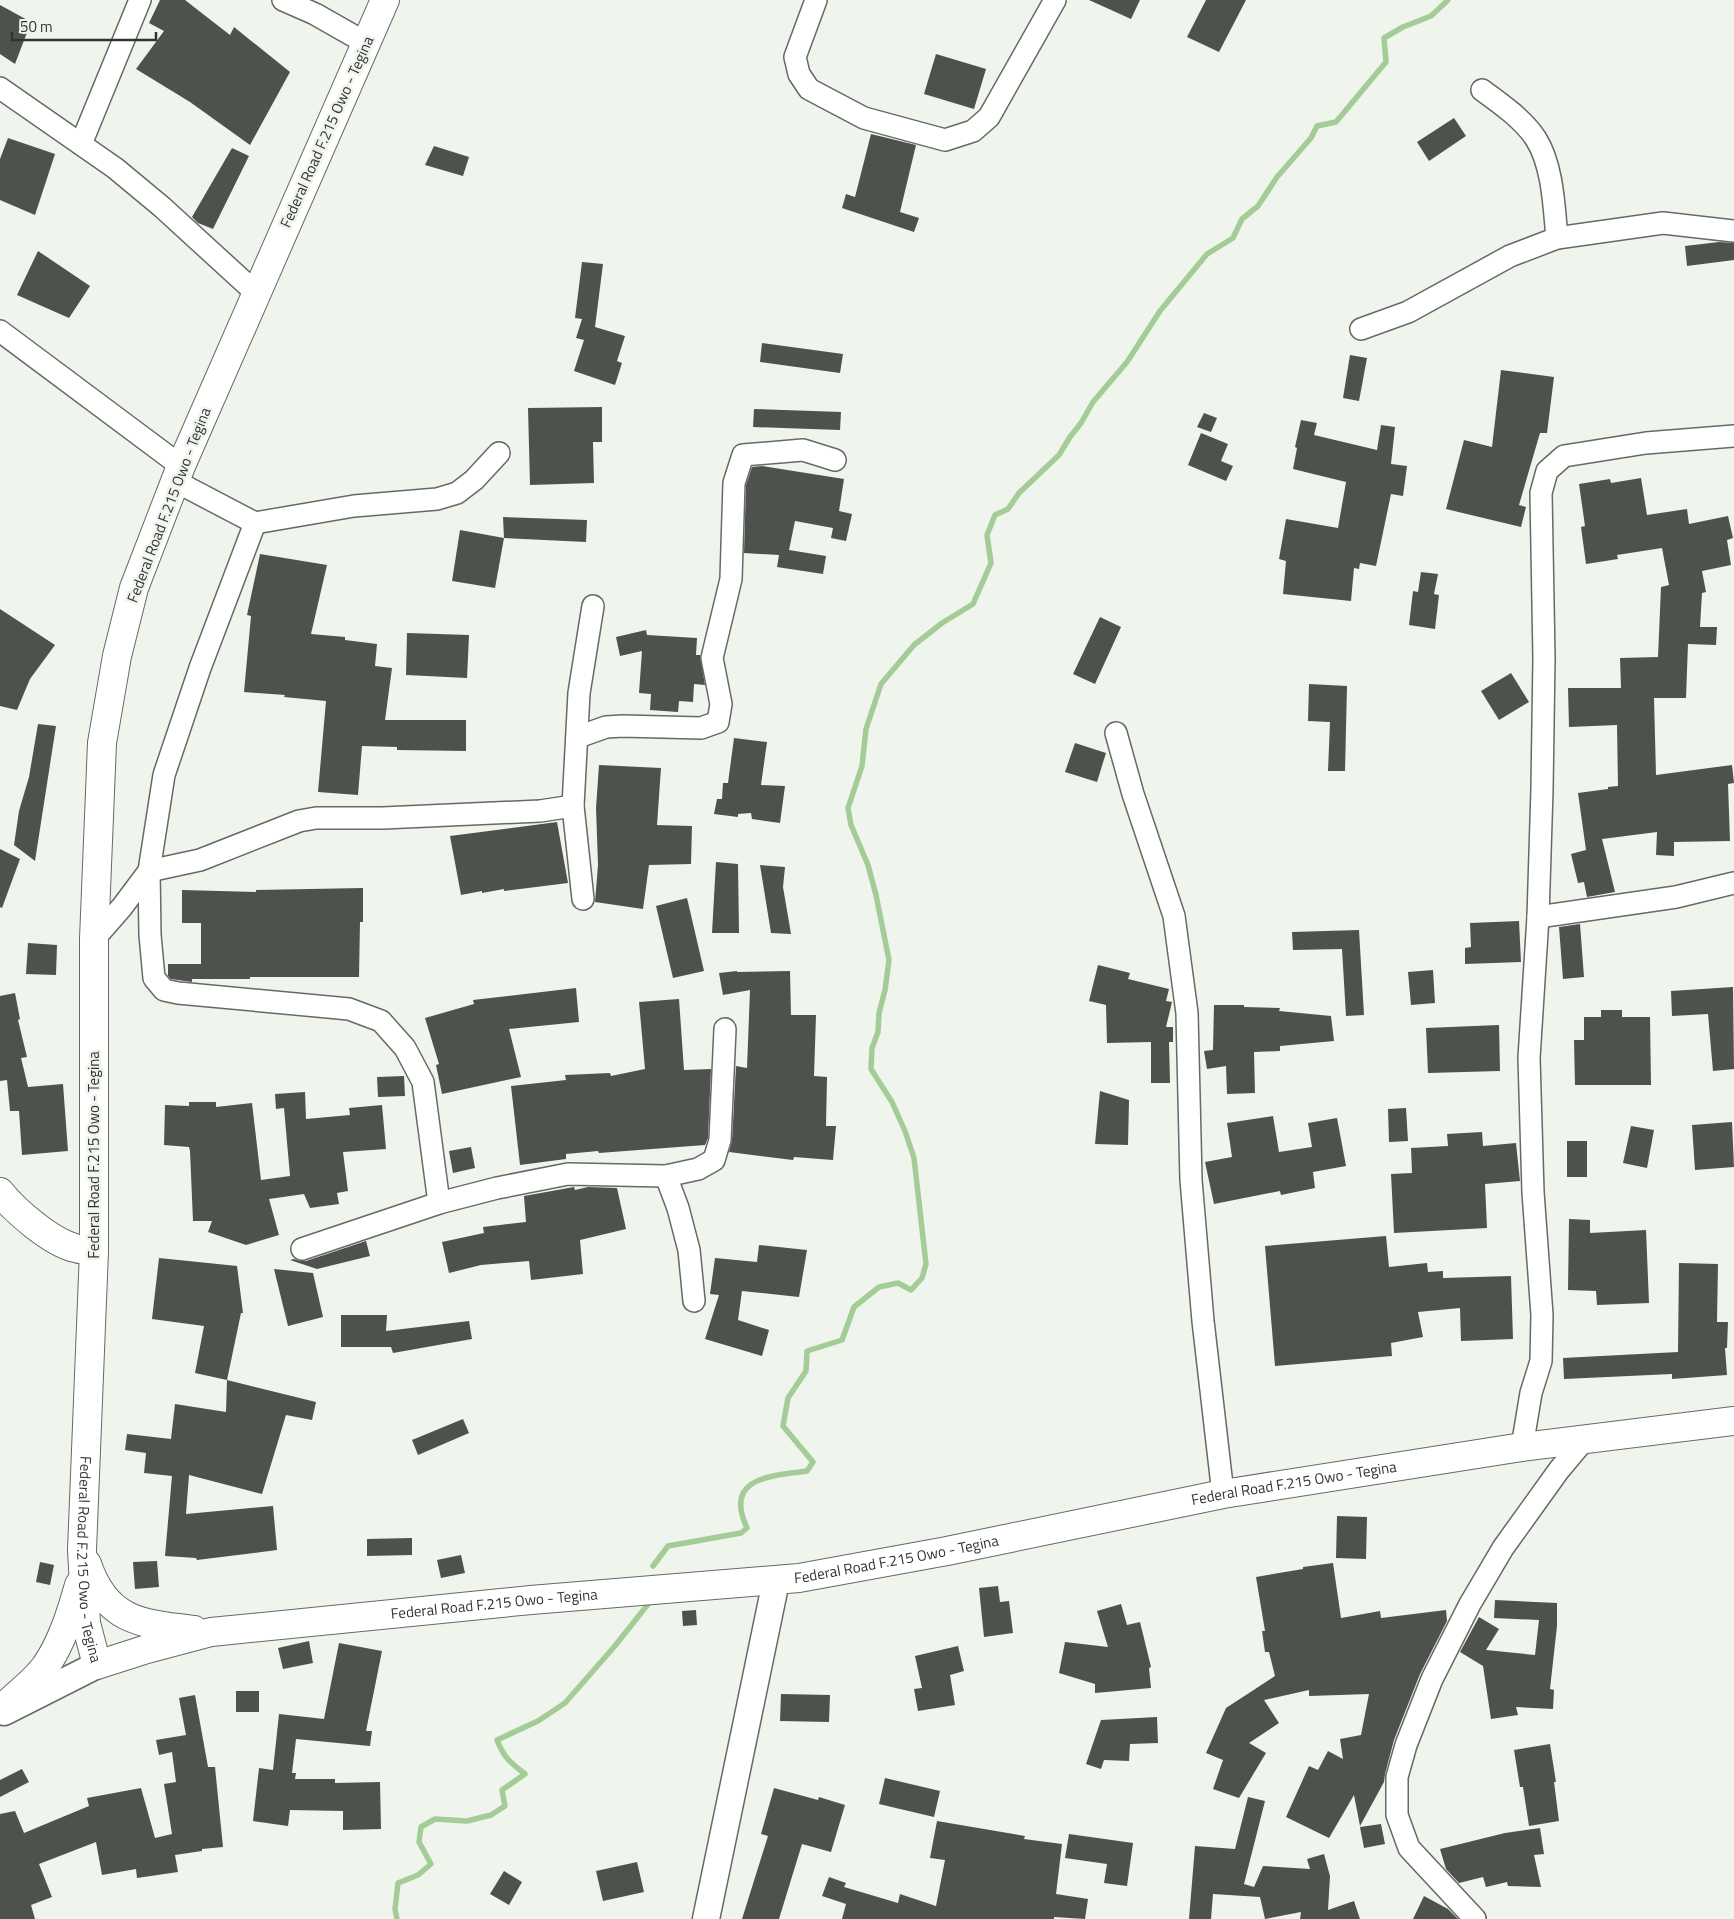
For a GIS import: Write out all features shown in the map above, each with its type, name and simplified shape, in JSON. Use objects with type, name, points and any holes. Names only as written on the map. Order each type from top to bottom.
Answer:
[{"type":"main road","name":"Federal Road F.215 Owo - Tegina","points":[[385,0],[178,474],[134,588],[116,656],[102,743],[94,939],[94,1251],[83,1561],[86,1623],[97,1665],[211,1632],[531,1600],[808,1577],[947,1551],[1223,1494],[1522,1447],[1734,1421]]},
{"type":"main road","points":[[0,1192],[11,1206],[53,1238],[74,1248],[94,1251]]},
{"type":"main road","points":[[83,1561],[107,1602],[122,1614],[155,1626],[211,1632]]},
{"type":"main road","points":[[0,1710],[45,1667],[60,1640],[83,1561]]},
{"type":"street","points":[[81,144],[140,0]]},
{"type":"street","points":[[283,0],[315,14],[366,43]]},
{"type":"street","points":[[816,0],[795,57],[799,74],[808,88],[864,118],[945,140],[973,131],[989,117],[1055,0]]},
{"type":"street","points":[[0,88],[115,168],[162,207],[256,294]]},
{"type":"street","points":[[1482,90],[1510,110],[1536,139],[1549,170],[1558,238]]},
{"type":"street","points":[[1361,329],[1408,312],[1510,256],[1558,238],[1663,223],[1734,231]]},
{"type":"street","points":[[0,330],[178,474],[255,523],[354,506],[437,499],[457,493],[474,480],[499,453]]},
{"type":"street","points":[[1522,1447],[1531,1393],[1541,1361],[1542,1315],[1533,1192],[1530,1058],[1538,917],[1544,658],[1542,493],[1547,471],[1564,456],[1646,443],[1734,436]]},
{"type":"street","points":[[578,737],[606,727],[701,728],[718,722],[721,704],[712,658],[730,579],[734,483],[744,455],[803,450],[835,460]]},
{"type":"street","points":[[255,523],[200,668],[164,775],[149,871],[150,927],[154,978],[164,990],[178,993],[349,1008],[381,1021],[405,1048],[423,1082],[439,1203]]},
{"type":"street","points":[[582,899],[573,806],[579,693],[593,606]]},
{"type":"street","points":[[1116,733],[1133,794],[1174,916],[1187,1013],[1191,1180],[1203,1321],[1223,1494]]},
{"type":"street","points":[[94,939],[122,907],[149,871],[200,860],[299,821],[316,818],[383,818],[540,811],[573,806]]},
{"type":"street","points":[[1538,917],[1676,897],[1734,883]]},
{"type":"street","points":[[302,1249],[439,1203],[498,1188],[568,1174],[666,1176],[698,1170],[714,1160],[720,1140],[725,1029]]},
{"type":"street","points":[[666,1176],[678,1208],[689,1250],[694,1301]]},
{"type":"street","points":[[1475,1919],[1409,1848],[1396,1815],[1397,1777],[1406,1745],[1432,1679],[1470,1604],[1503,1548],[1559,1470],[1585,1438]]},
{"type":"street","points":[[706,1919],[776,1581]]},
{"type":"street","points":[[0,1714],[97,1665]]},
{"type":"building","points":[[160,0],[185,0],[230,35],[234,27],[290,72],[250,145],[190,102],[136,69],[164,31],[149,23]]},
{"type":"building","points":[[1089,0],[1140,0],[1131,19]]},
{"type":"building","points":[[1206,0],[1246,0],[1219,52],[1187,37]]},
{"type":"building","points":[[0,5],[31,22],[15,64],[0,54]]},
{"type":"building","points":[[936,54],[986,69],[974,109],[924,94]]},
{"type":"building","points":[[1454,118],[1466,136],[1429,161],[1417,142]]},
{"type":"building","points":[[871,134],[916,145],[900,212],[919,218],[914,232],[842,208],[846,194],[855,197]]},
{"type":"building","points":[[8,138],[55,154],[35,215],[0,200],[0,159]]},
{"type":"building","points":[[434,146],[469,157],[463,176],[425,165]]},
{"type":"building","points":[[232,148],[249,156],[213,229],[198,223],[192,217]]},
{"type":"building","points":[[1719,242],[1734,243],[1734,260],[1687,266],[1685,246]]},
{"type":"building","points":[[38,251],[90,286],[69,318],[17,295]]},
{"type":"building","points":[[582,262],[603,264],[595,327],[625,336],[617,361],[622,363],[615,385],[574,371],[584,340],[576,338],[582,319],[575,318]]},
{"type":"building","points":[[762,343],[843,354],[840,373],[760,362]]},
{"type":"building","points":[[1350,355],[1367,358],[1359,401],[1343,398]]},
{"type":"building","points":[[1501,370],[1554,377],[1547,433],[1540,433],[1519,505],[1526,507],[1521,527],[1446,509],[1464,440],[1492,447]]},
{"type":"building","points":[[602,407],[602,442],[593,442],[594,483],[530,485],[528,408]]},
{"type":"building","points":[[754,409],[841,412],[840,430],[753,427]]},
{"type":"building","points":[[1204,413],[1217,418],[1211,432],[1197,427]]},
{"type":"building","points":[[1301,420],[1317,423],[1314,435],[1377,450],[1381,425],[1395,427],[1391,464],[1407,466],[1403,496],[1391,494],[1376,566],[1360,563],[1359,569],[1354,568],[1351,601],[1283,594],[1286,561],[1279,559],[1286,519],[1338,528],[1346,482],[1293,469],[1297,448],[1295,447]]},
{"type":"building","points":[[1201,433],[1228,444],[1221,461],[1233,466],[1226,481],[1188,465]]},
{"type":"building","points":[[762,466],[844,479],[839,511],[852,514],[846,541],[831,538],[833,528],[795,521],[789,550],[826,556],[823,574],[777,567],[779,555],[744,553],[746,485],[752,467]]},
{"type":"building","points":[[1641,478],[1647,515],[1687,509],[1689,524],[1728,516],[1733,538],[1727,540],[1731,565],[1702,571],[1706,592],[1702,593],[1700,627],[1717,627],[1716,645],[1688,644],[1686,698],[1654,698],[1656,775],[1732,765],[1734,783],[1728,784],[1730,841],[1674,842],[1674,856],[1656,855],[1657,832],[1602,839],[1615,892],[1587,897],[1584,882],[1578,883],[1571,854],[1586,850],[1578,793],[1618,786],[1617,725],[1569,727],[1568,688],[1621,688],[1620,658],[1658,657],[1661,587],[1669,585],[1662,548],[1617,555],[1618,559],[1586,564],[1581,527],[1585,526],[1579,484],[1610,479],[1611,483]]},
{"type":"building","points":[[503,517],[587,520],[586,542],[504,538]]},
{"type":"building","points":[[460,530],[504,538],[495,588],[452,581]]},
{"type":"building","points":[[260,554],[327,565],[311,634],[345,637],[345,640],[377,644],[375,666],[392,668],[385,720],[466,720],[466,751],[397,750],[397,747],[362,746],[358,795],[318,792],[326,701],[244,692],[251,616],[247,615]]},
{"type":"building","points":[[1421,572],[1438,574],[1434,594],[1439,595],[1435,629],[1409,625],[1413,591],[1418,592]]},
{"type":"building","points":[[0,609],[55,645],[30,679],[17,710],[0,706]]},
{"type":"building","points":[[1100,617],[1121,627],[1095,684],[1073,674]]},
{"type":"building","points":[[646,630],[647,635],[697,638],[696,655],[700,655],[705,685],[694,684],[693,702],[679,701],[678,712],[650,710],[651,694],[639,693],[642,651],[620,656],[616,637]]},
{"type":"building","points":[[407,633],[469,635],[467,678],[406,675]]},
{"type":"building","points":[[1511,673],[1529,702],[1499,720],[1481,691]]},
{"type":"building","points":[[1309,684],[1347,686],[1345,771],[1328,771],[1330,722],[1308,721]]},
{"type":"building","points":[[38,724],[56,726],[35,861],[14,845],[19,811],[29,777]]},
{"type":"building","points":[[734,738],[767,742],[761,785],[785,786],[780,823],[752,819],[751,813],[738,814],[738,817],[714,814],[717,799],[722,799],[723,783],[728,783]]},
{"type":"building","points":[[1075,743],[1106,753],[1097,782],[1065,772]]},
{"type":"building","points":[[599,765],[661,768],[657,825],[692,826],[691,864],[649,865],[643,909],[595,902],[598,865],[596,808]]},
{"type":"building","points":[[557,822],[568,883],[504,891],[504,889],[482,893],[482,891],[461,895],[450,836]]},
{"type":"building","points":[[0,849],[20,859],[2,908],[0,907]]},
{"type":"building","points":[[716,862],[738,864],[739,933],[712,933]]},
{"type":"building","points":[[760,865],[785,867],[783,887],[791,934],[771,933]]},
{"type":"building","points":[[363,888],[363,922],[360,922],[359,977],[250,977],[250,979],[192,979],[192,982],[171,979],[168,976],[168,964],[201,964],[201,923],[182,923],[182,890],[256,892],[256,890]]},
{"type":"building","points":[[687,898],[704,971],[673,978],[656,906]]},
{"type":"building","points":[[1519,921],[1521,962],[1465,964],[1465,948],[1471,947],[1470,923]]},
{"type":"building","points":[[1580,924],[1584,977],[1563,979],[1559,927]]},
{"type":"building","points":[[1359,930],[1364,1015],[1346,1016],[1342,949],[1293,950],[1292,932]]},
{"type":"building","points":[[28,943],[57,945],[56,975],[26,974]]},
{"type":"building","points":[[1098,965],[1130,973],[1128,979],[1169,989],[1166,1001],[1172,1002],[1166,1027],[1173,1027],[1173,1042],[1169,1042],[1170,1083],[1151,1083],[1151,1042],[1107,1043],[1106,1005],[1089,1001]]},
{"type":"building","points":[[1433,970],[1435,1003],[1411,1005],[1408,972]]},
{"type":"building","points":[[790,971],[791,1015],[816,1015],[814,1076],[827,1077],[826,1126],[836,1126],[833,1160],[794,1157],[793,1160],[729,1152],[732,1141],[736,1066],[747,1068],[750,990],[723,995],[719,973]]},
{"type":"building","points":[[1733,987],[1734,1069],[1713,1071],[1708,1014],[1672,1016],[1671,991]]},
{"type":"building","points":[[576,988],[579,1022],[509,1029],[521,1077],[442,1094],[436,1065],[439,1064],[425,1018],[474,1004],[473,1000]]},
{"type":"building","points":[[15,993],[20,1019],[18,1020],[27,1057],[21,1058],[28,1087],[63,1084],[68,1151],[22,1155],[19,1111],[10,1111],[7,1080],[0,1081],[0,996]]},
{"type":"building","points":[[679,999],[684,1070],[711,1069],[708,1138],[705,1145],[566,1154],[566,1159],[520,1165],[511,1086],[566,1080],[565,1075],[610,1073],[611,1076],[645,1069],[639,1002]]},
{"type":"building","points":[[1214,1005],[1280,1008],[1279,1011],[1331,1016],[1334,1041],[1280,1046],[1280,1051],[1254,1052],[1255,1093],[1227,1094],[1226,1066],[1207,1069],[1204,1051],[1213,1050]]},
{"type":"building","points":[[1601,1010],[1622,1010],[1622,1017],[1650,1017],[1651,1085],[1575,1085],[1574,1040],[1584,1040],[1584,1017],[1601,1017]]},
{"type":"building","points":[[1499,1025],[1500,1071],[1428,1073],[1426,1028]]},
{"type":"building","points":[[404,1076],[405,1096],[378,1097],[377,1077]]},
{"type":"building","points":[[1100,1091],[1129,1100],[1128,1145],[1095,1144]]},
{"type":"building","points":[[305,1092],[306,1119],[350,1115],[349,1108],[382,1105],[386,1149],[343,1152],[348,1191],[337,1193],[339,1204],[310,1208],[304,1194],[269,1199],[279,1235],[246,1245],[208,1232],[212,1221],[193,1221],[190,1151],[189,1147],[164,1145],[165,1105],[189,1106],[189,1102],[216,1102],[216,1107],[252,1103],[261,1180],[290,1176],[284,1108],[276,1109],[275,1094]]},
{"type":"building","points":[[1406,1108],[1408,1141],[1389,1142],[1388,1109]]},
{"type":"building","points":[[1273,1116],[1279,1152],[1312,1147],[1308,1123],[1337,1118],[1346,1166],[1313,1172],[1315,1188],[1281,1195],[1280,1191],[1214,1204],[1205,1162],[1232,1157],[1227,1123]]},
{"type":"building","points":[[1732,1122],[1734,1167],[1695,1170],[1692,1125]]},
{"type":"building","points":[[1631,1126],[1654,1130],[1647,1168],[1623,1163]]},
{"type":"building","points":[[1482,1132],[1483,1146],[1516,1143],[1520,1181],[1485,1184],[1487,1228],[1394,1233],[1391,1174],[1412,1173],[1411,1148],[1448,1146],[1447,1134]]},
{"type":"building","points":[[1567,1141],[1587,1141],[1587,1177],[1567,1177]]},
{"type":"building","points":[[471,1147],[475,1168],[453,1173],[449,1151]]},
{"type":"building","points":[[574,1187],[575,1190],[588,1187],[617,1188],[626,1229],[580,1240],[583,1274],[531,1280],[529,1261],[481,1265],[449,1273],[442,1242],[484,1233],[483,1227],[526,1222],[524,1196]]},
{"type":"building","points":[[1569,1219],[1590,1220],[1590,1233],[1646,1230],[1649,1303],[1597,1305],[1596,1291],[1568,1290]]},
{"type":"building","points":[[1386,1236],[1389,1267],[1427,1263],[1428,1272],[1443,1271],[1443,1278],[1511,1276],[1513,1339],[1461,1341],[1460,1308],[1418,1312],[1423,1337],[1391,1343],[1392,1356],[1275,1366],[1265,1246]]},
{"type":"building","points":[[366,1241],[370,1256],[317,1269],[290,1260],[306,1261]]},
{"type":"building","points":[[759,1245],[807,1250],[799,1297],[742,1291],[738,1320],[769,1330],[762,1356],[705,1339],[719,1295],[710,1294],[715,1258],[757,1262]]},
{"type":"building","points":[[159,1258],[237,1266],[243,1313],[241,1313],[227,1380],[195,1373],[204,1326],[152,1319]]},
{"type":"building","points":[[1679,1263],[1718,1264],[1717,1322],[1728,1322],[1727,1348],[1725,1348],[1727,1375],[1672,1379],[1672,1374],[1564,1379],[1563,1358],[1678,1352]]},
{"type":"building","points":[[274,1269],[313,1273],[323,1317],[288,1326]]},
{"type":"building","points":[[341,1315],[387,1315],[386,1331],[469,1321],[472,1339],[393,1353],[391,1347],[341,1347]]},
{"type":"building","points":[[227,1380],[316,1402],[312,1420],[286,1415],[262,1494],[189,1475],[186,1514],[273,1506],[277,1550],[197,1560],[196,1558],[165,1556],[172,1476],[144,1473],[146,1453],[125,1450],[127,1434],[171,1439],[175,1404],[226,1412]]},
{"type":"building","points":[[463,1419],[469,1433],[418,1455],[412,1440]]},
{"type":"building","points":[[1337,1516],[1367,1517],[1366,1559],[1336,1558]]},
{"type":"building","points":[[412,1538],[412,1555],[367,1556],[367,1539]]},
{"type":"building","points":[[461,1555],[465,1573],[441,1578],[437,1560]]},
{"type":"building","points":[[157,1561],[159,1587],[135,1589],[133,1562]]},
{"type":"building","points":[[40,1562],[54,1565],[50,1585],[36,1582]]},
{"type":"building","points":[[1333,1563],[1341,1618],[1380,1611],[1381,1618],[1446,1610],[1447,1621],[1420,1674],[1394,1740],[1384,1782],[1360,1826],[1354,1795],[1329,1838],[1286,1817],[1309,1766],[1318,1770],[1328,1751],[1343,1759],[1340,1739],[1361,1735],[1369,1694],[1309,1696],[1309,1690],[1264,1700],[1279,1723],[1249,1743],[1266,1753],[1239,1798],[1213,1789],[1223,1760],[1206,1753],[1226,1708],[1275,1676],[1269,1652],[1265,1652],[1262,1631],[1265,1631],[1256,1577]]},
{"type":"building","points":[[998,1586],[1000,1602],[1009,1601],[1013,1633],[984,1637],[979,1588]]},
{"type":"building","points":[[1495,1600],[1557,1603],[1557,1626],[1550,1689],[1554,1690],[1553,1709],[1516,1707],[1518,1715],[1491,1719],[1483,1666],[1460,1652],[1479,1617],[1499,1629],[1486,1650],[1535,1655],[1539,1620],[1494,1618]]},
{"type":"building","points":[[1121,1604],[1127,1625],[1140,1622],[1151,1667],[1149,1668],[1151,1688],[1095,1693],[1095,1684],[1059,1673],[1065,1642],[1108,1647],[1097,1611]]},
{"type":"building","points":[[696,1610],[697,1625],[683,1626],[682,1611]]},
{"type":"building","points":[[309,1641],[313,1663],[283,1669],[278,1648]]},
{"type":"building","points":[[339,1643],[382,1651],[366,1731],[372,1731],[370,1746],[296,1739],[292,1773],[296,1773],[295,1779],[335,1779],[335,1783],[380,1782],[381,1829],[343,1830],[343,1811],[290,1810],[288,1826],[253,1821],[259,1768],[273,1770],[279,1714],[324,1719]]},
{"type":"building","points":[[958,1646],[964,1671],[950,1675],[955,1705],[918,1711],[914,1689],[922,1688],[915,1656]]},
{"type":"building","points":[[236,1691],[259,1691],[259,1712],[236,1712]]},
{"type":"building","points":[[781,1694],[830,1695],[829,1722],[780,1721]]},
{"type":"building","points":[[195,1695],[208,1767],[215,1767],[223,1847],[175,1855],[178,1872],[137,1878],[136,1869],[102,1875],[96,1842],[39,1864],[52,1897],[31,1905],[35,1919],[0,1919],[0,1814],[15,1811],[24,1833],[89,1806],[87,1798],[141,1788],[155,1838],[172,1834],[164,1784],[176,1782],[172,1752],[159,1755],[156,1740],[186,1735],[179,1698]]},
{"type":"building","points":[[1157,1717],[1158,1743],[1130,1744],[1129,1761],[1104,1760],[1101,1769],[1086,1764],[1101,1720]]},
{"type":"building","points":[[1550,1744],[1556,1782],[1554,1782],[1559,1821],[1529,1826],[1523,1787],[1520,1787],[1514,1750]]},
{"type":"building","points":[[22,1769],[29,1782],[0,1797],[0,1780]]},
{"type":"building","points":[[885,1778],[940,1791],[934,1817],[879,1804]]},
{"type":"building","points":[[774,1788],[818,1800],[819,1797],[845,1805],[831,1852],[802,1844],[779,1919],[742,1919],[768,1836],[761,1834]]},
{"type":"building","points":[[1248,1797],[1265,1801],[1244,1884],[1254,1887],[1263,1866],[1310,1869],[1307,1859],[1324,1854],[1330,1876],[1328,1910],[1354,1901],[1360,1919],[1300,1919],[1301,1912],[1265,1919],[1260,1897],[1213,1894],[1211,1919],[1189,1919],[1195,1846],[1235,1849]]},
{"type":"building","points":[[937,1821],[1025,1836],[1024,1839],[1062,1844],[1056,1894],[1088,1899],[1085,1919],[1054,1917],[1054,1919],[842,1919],[846,1904],[822,1896],[829,1877],[846,1883],[844,1887],[898,1903],[900,1894],[936,1906],[945,1860],[930,1858]]},
{"type":"building","points":[[1381,1824],[1385,1844],[1364,1848],[1360,1827]]},
{"type":"building","points":[[1540,1828],[1544,1854],[1534,1855],[1541,1887],[1508,1886],[1507,1882],[1486,1887],[1483,1877],[1459,1883],[1446,1869],[1440,1849],[1505,1833]]},
{"type":"building","points":[[1069,1834],[1133,1843],[1127,1886],[1104,1883],[1107,1864],[1065,1858]]},
{"type":"building","points":[[637,1862],[644,1892],[603,1901],[596,1871]]},
{"type":"building","points":[[504,1871],[522,1882],[509,1905],[490,1894]]},
{"type":"building","points":[[1424,1896],[1448,1909],[1458,1919],[1413,1919]]},
{"type":"waterway","points":[[653,1566],[668,1546],[741,1533],[747,1528],[741,1511],[741,1498],[746,1489],[754,1482],[779,1475],[807,1471],[813,1462],[783,1426],[788,1398],[806,1371],[807,1351],[842,1340],[854,1307],[879,1287],[898,1283],[911,1290],[922,1278],[926,1264],[914,1158],[892,1102],[871,1069],[872,1048],[878,1032],[879,1013],[885,990],[889,960],[868,865],[851,825],[848,808],[862,766],[866,729],[881,684],[914,645],[942,623],[973,604],[991,563],[987,535],[995,515],[1008,509],[1019,493],[1059,455],[1093,402],[1127,362],[1160,311],[1207,254],[1233,238],[1242,219],[1258,206],[1277,177],[1311,138],[1317,126],[1336,122],[1386,62],[1384,38],[1403,27],[1431,16],[1448,0]]},
{"type":"waterway","points":[[397,1919],[395,1909],[398,1883],[418,1875],[431,1864],[419,1842],[421,1827],[435,1819],[467,1821],[491,1815],[505,1806],[502,1790],[525,1774],[508,1760],[497,1740],[538,1721],[565,1703],[614,1647],[649,1603]]}]
